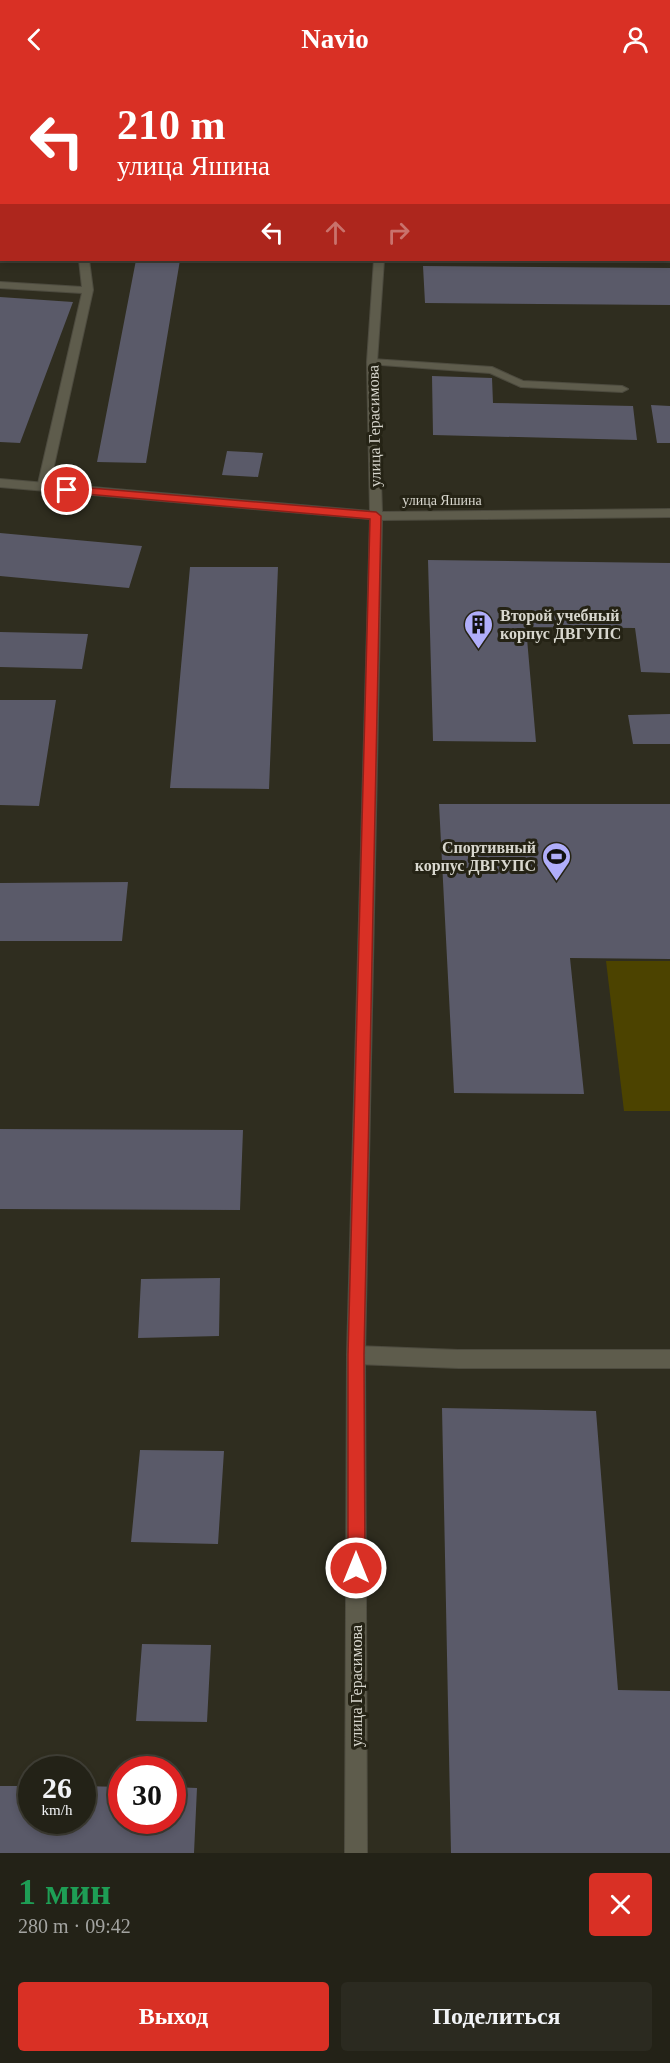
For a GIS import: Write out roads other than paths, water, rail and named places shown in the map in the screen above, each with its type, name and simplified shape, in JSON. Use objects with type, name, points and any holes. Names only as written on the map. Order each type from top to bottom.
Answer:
[{"type":"street","points":[[43,488],[88,290],[84,261]]},
{"type":"street","name":"улица Герасимова","points":[[356,1853],[356,1355],[376,516],[372,362],[379,261]]},
{"type":"street","points":[[0,285],[88,290]]},
{"type":"street","points":[[372,362],[492,370],[521,384],[622,389]]},
{"type":"street","name":"улица Яшина","points":[[0,483],[376,516],[670,513]]},
{"type":"street","points":[[356,1355],[458,1359],[670,1359]]},
{"type":"place","name":"Второй учебный корпус ДВГУПС","points":[[479,650]]},
{"type":"place","name":"Спортивный корпус ДВГУПС","points":[[557,882]]}]
